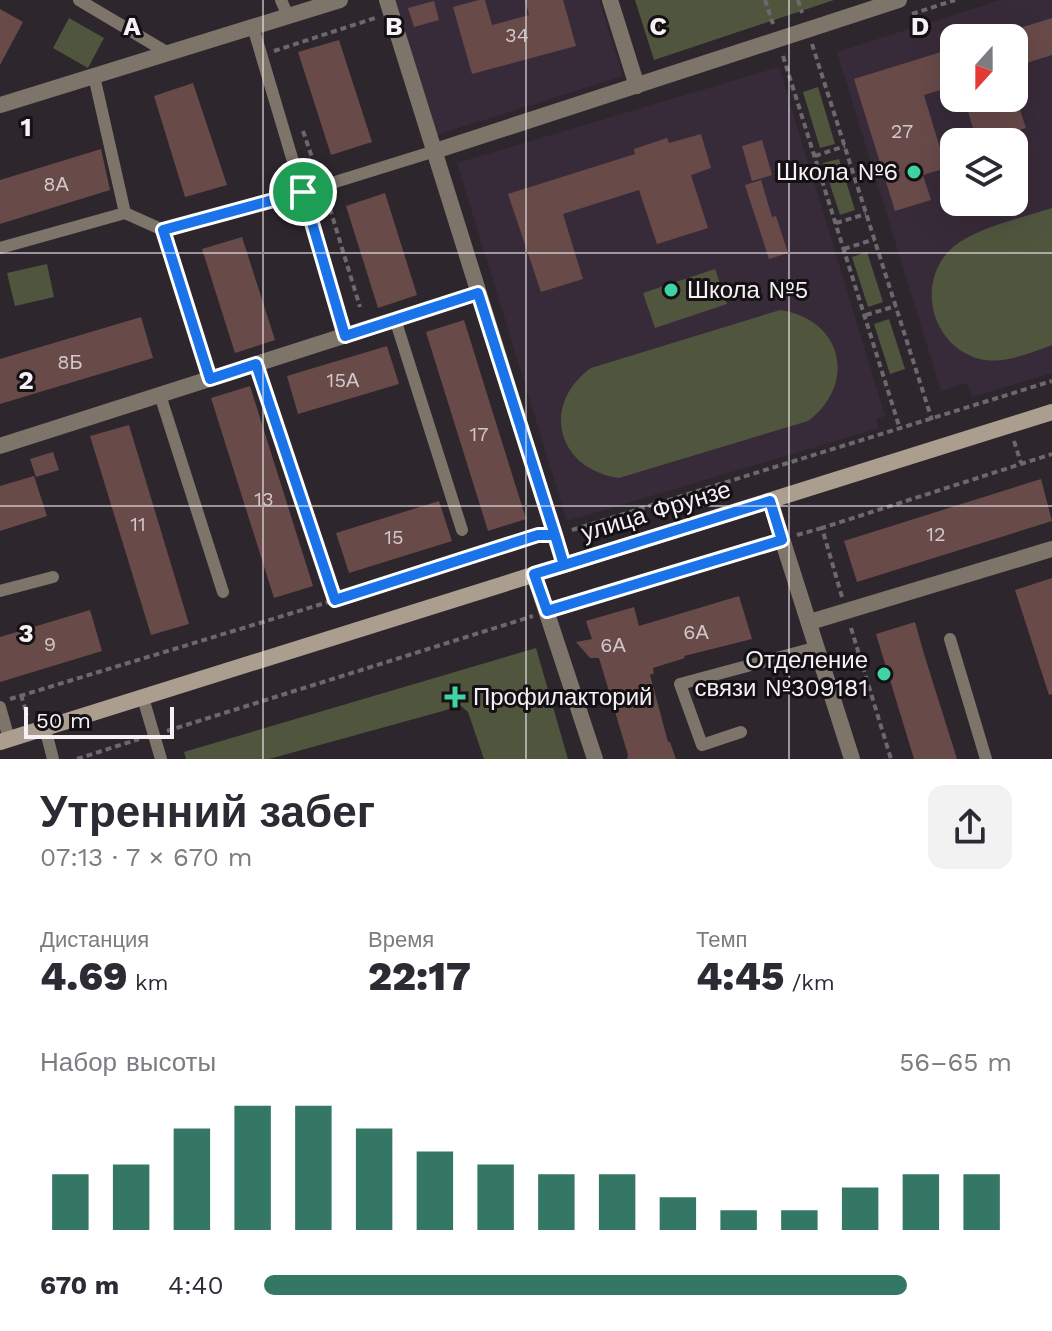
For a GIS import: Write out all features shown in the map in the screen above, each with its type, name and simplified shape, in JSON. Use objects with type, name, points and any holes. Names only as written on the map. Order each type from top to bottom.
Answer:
[{"type":"main road","name":"улица Фрунзе","points":[[4,740],[1052,412]]},
{"type":"street","points":[[1,104],[253,27],[284,8],[340,0]]},
{"type":"street","points":[[387,0],[564,565]]},
{"type":"street","points":[[610,0],[637,86]]},
{"type":"street","points":[[435,151],[899,0]]},
{"type":"street","points":[[0,446],[478,293]]},
{"type":"street","points":[[770,501],[852,759]]},
{"type":"street","points":[[810,622],[1052,549]]},
{"type":"street","points":[[534,574],[555,609],[595,759]]},
{"type":"lane","points":[[79,0],[168,53]]},
{"type":"lane","points":[[253,27],[345,336]]},
{"type":"lane","points":[[94,76],[125,213]]},
{"type":"lane","points":[[0,248],[125,213],[163,230],[303,192],[435,151]]},
{"type":"lane","points":[[163,230],[210,379]]},
{"type":"lane","points":[[395,319],[462,530]]},
{"type":"lane","points":[[160,395],[223,592]]},
{"type":"lane","points":[[0,591],[53,577]]},
{"type":"lane","points":[[950,639],[986,759]]},
{"type":"lane","points":[[741,732],[702,745],[680,684],[818,647]]},
{"type":"lane","points":[[143,698],[161,759]]},
{"type":"lane","points":[[0,704],[4,740]]},
{"type":"lane","points":[[45,728],[53,759]]},
{"type":"path","points":[[765,0],[900,429]]},
{"type":"path","points":[[798,0],[932,420]]},
{"type":"path","points":[[800,7],[804,0]]},
{"type":"path","points":[[274,51],[378,18]]},
{"type":"path","points":[[301,125],[360,307]]},
{"type":"path","points":[[815,156],[845,146]]},
{"type":"path","points":[[836,223],[866,214]]},
{"type":"path","points":[[844,249],[875,239]]},
{"type":"path","points":[[866,315],[896,306]]},
{"type":"path","points":[[256,364],[335,600]]},
{"type":"path","points":[[0,704],[538,535],[555,535],[1052,381]]},
{"type":"path","points":[[77,759],[1052,454]]},
{"type":"path","points":[[822,528],[891,759]]},
{"type":"path","points":[[555,609],[567,620]]},
{"type":"shaded area","points":[[393,0],[599,0],[623,76],[436,135]]},
{"type":"shaded area","name":"Школа №6","points":[[1001,0],[1052,0],[1052,373],[972,397],[967,383],[941,391],[837,52]]},
{"type":"shaded area","name":"Школа №5","points":[[779,67],[885,416],[876,419],[879,428],[567,521],[457,163]]},
{"type":"green space","points":[[635,0],[834,0],[654,60]]},
{"type":"green space","points":[[69,18],[104,38],[88,68],[53,48]]},
{"type":"green space","points":[[818,87],[835,144],[820,148],[803,92]]},
{"type":"green space","points":[[839,159],[855,210],[840,215],[823,163]]},
{"type":"green space","points":[[1052,208],[1052,345],[1016,357],[980,359],[951,342],[941,328],[934,313],[933,280],[939,264],[959,242],[998,224]]},
{"type":"green space","points":[[867,252],[883,302],[868,307],[852,257]]},
{"type":"green space","points":[[47,264],[54,297],[15,306],[7,273]]},
{"type":"green space","points":[[715,269],[727,304],[655,328],[643,293]]},
{"type":"green space","points":[[780,310],[801,316],[818,326],[829,339],[836,355],[837,372],[833,389],[824,406],[808,421],[619,478],[598,472],[581,462],[569,449],[561,417],[565,400],[575,383],[591,368]]},
{"type":"green space","points":[[889,319],[905,369],[890,374],[874,324]]},
{"type":"green space","name":"Профилакторий","points":[[536,648],[568,759],[484,759],[468,712],[461,706],[269,759],[186,759],[184,752]]},
{"type":"building","points":[[485,0],[492,25],[529,15],[525,0],[563,0],[576,46],[472,74],[453,7]]},
{"type":"building","points":[[434,1],[439,20],[414,27],[408,8]]},
{"type":"building","points":[[0,9],[23,22],[0,65]]},
{"type":"building","points":[[1052,18],[1052,55],[1028,63],[1028,26]]},
{"type":"building","points":[[339,40],[372,142],[331,155],[298,52]]},
{"type":"building","points":[[940,52],[940,90],[924,95],[940,148],[940,170],[923,175],[931,200],[895,211],[854,79]]},
{"type":"building","points":[[193,83],[227,185],[185,197],[154,96]]},
{"type":"building","points":[[968,112],[1021,112],[1026,128],[973,128]]},
{"type":"building","points":[[701,134],[711,168],[691,175],[708,228],[657,244],[639,190],[563,214],[583,279],[541,292],[508,194],[635,154],[634,149],[667,138],[669,143]]},
{"type":"building","points":[[762,140],[772,175],[752,181],[742,146]]},
{"type":"building","points":[[101,149],[110,190],[0,224],[0,180]]},
{"type":"building","points":[[761,180],[772,217],[776,216],[788,253],[769,259],[745,185]]},
{"type":"building","points":[[385,193],[417,295],[378,308],[346,206]]},
{"type":"building","points":[[242,237],[275,340],[235,353],[202,249]]},
{"type":"building","points":[[141,317],[153,358],[0,404],[0,359]]},
{"type":"building","points":[[464,320],[526,519],[488,531],[426,332]]},
{"type":"building","points":[[387,346],[399,384],[298,414],[287,376]]},
{"type":"building","points":[[250,386],[313,586],[274,598],[211,398]]},
{"type":"building","points":[[129,425],[189,624],[151,635],[90,436]]},
{"type":"building","points":[[53,452],[59,470],[36,477],[30,459]]},
{"type":"building","points":[[34,476],[47,516],[0,531],[0,486]]},
{"type":"building","points":[[1041,479],[1052,521],[857,582],[844,541]]},
{"type":"building","points":[[439,501],[452,541],[349,573],[336,533]]},
{"type":"building","points":[[1052,578],[1052,694],[1049,695],[1015,590]]},
{"type":"building","points":[[739,596],[752,639],[684,656],[653,668],[654,673],[650,675],[668,742],[676,759],[627,759],[599,658],[590,658],[576,642],[592,639],[586,621],[634,607],[639,626]]},
{"type":"building","points":[[90,610],[102,651],[0,682],[0,637]]},
{"type":"building","points":[[915,622],[957,759],[914,759],[876,634]]},
{"type":"place","name":"Школа №6","points":[[914,172]]},
{"type":"place","name":"Школа №5","points":[[671,290]]},
{"type":"place","name":"Отделение связи №309181","points":[[884,674]]},
{"type":"place","name":"Профилакторий","points":[[455,697]]},
{"type":"route","points":[[303,192],[163,230],[210,379],[256,364],[335,600],[538,535],[555,535],[564,565],[770,501],[782,540],[547,611],[534,574],[564,565],[555,535],[478,293],[345,336],[303,192]]}]
